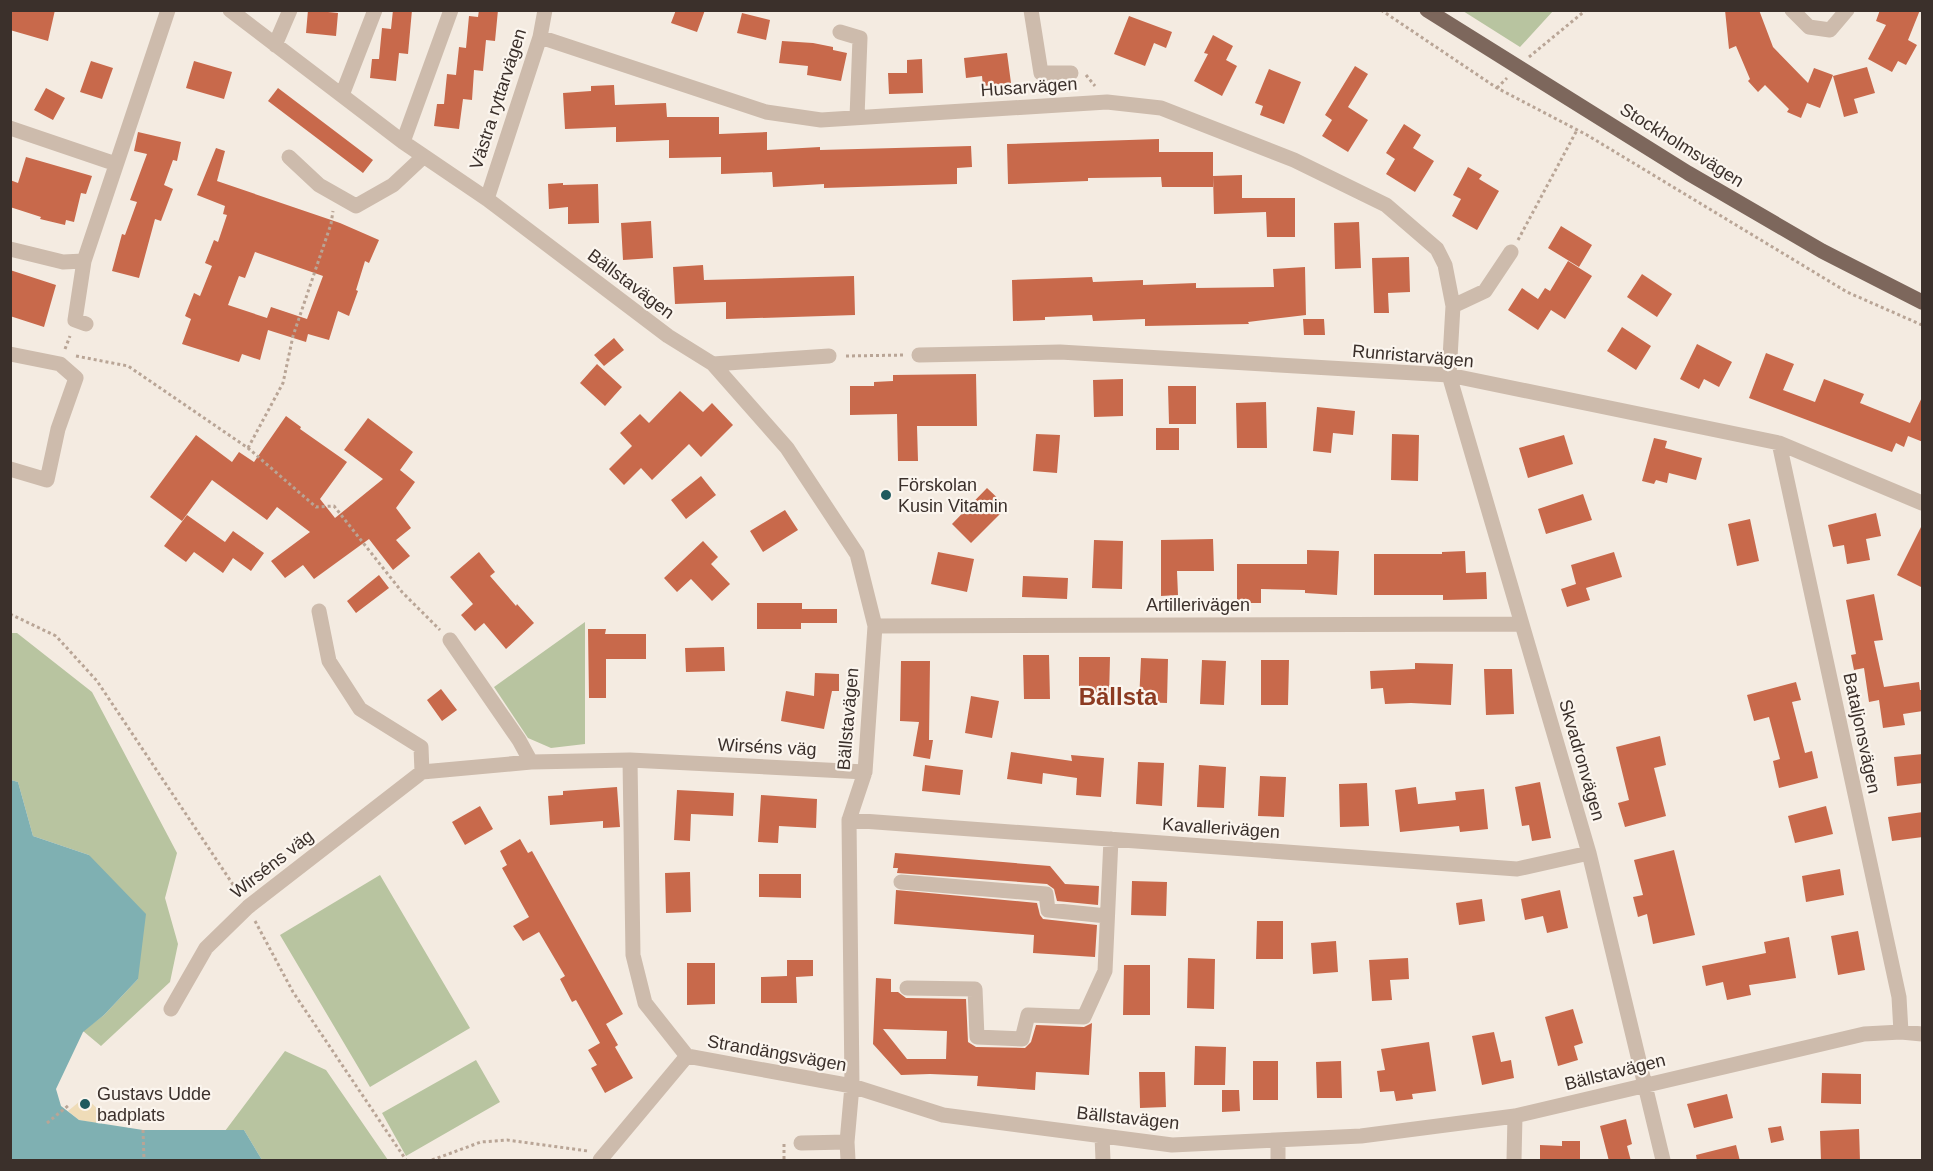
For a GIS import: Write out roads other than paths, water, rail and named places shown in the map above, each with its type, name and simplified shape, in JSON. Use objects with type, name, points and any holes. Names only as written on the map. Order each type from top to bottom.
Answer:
[{"type":"main road","name":"Stockholmsvägen","points":[[1427,10],[1791,233],[1923,302]]},
{"type":"street","points":[[86,324],[75,320],[84,261],[168,10]]},
{"type":"street","name":"Bällstavägen","points":[[230,10],[403,142],[487,199],[668,336],[712,364],[787,448],[857,554],[875,626],[865,772],[849,820],[852,1086],[943,1115],[1172,1145],[1361,1136],[1515,1116],[1864,1034],[1902,1032],[1923,1034]]},
{"type":"street","points":[[275,45],[290,10]]},
{"type":"street","points":[[342,95],[375,10]]},
{"type":"street","points":[[403,142],[451,10]]},
{"type":"street","name":"Västra ryttarvägen","points":[[487,199],[540,37],[545,10]]},
{"type":"street","points":[[1032,10],[1041,73],[1071,73]]},
{"type":"street","points":[[1792,10],[1809,27],[1830,30],[1847,10]]},
{"type":"street","points":[[840,32],[860,38],[857,117]]},
{"type":"street","name":"Husarvägen","points":[[540,37],[766,112],[821,120],[1107,102],[1161,108],[1294,160],[1386,205],[1437,249],[1446,265],[1453,306],[1449,375]]},
{"type":"street","points":[[10,128],[117,165]]},
{"type":"street","points":[[289,157],[319,185],[356,206],[393,185],[424,156]]},
{"type":"street","points":[[10,249],[63,262],[84,261]]},
{"type":"street","points":[[1453,306],[1485,291],[1511,252]]},
{"type":"street","name":"Runristarvägen","points":[[919,355],[1060,352],[1449,375],[1779,442],[1923,503]]},
{"type":"street","points":[[10,354],[60,364],[76,378],[58,429],[47,480],[10,469]]},
{"type":"street","points":[[712,364],[828,356]]},
{"type":"street","name":"Skvadronvägen","points":[[1449,375],[1589,853],[1664,1161]]},
{"type":"street","name":"Bataljonsvägen","points":[[1779,442],[1899,997],[1902,1032]]},
{"type":"street","points":[[320,611],[329,661],[360,709],[421,747],[422,772]]},
{"type":"street","name":"Artillerivägen","points":[[875,626],[1521,624]]},
{"type":"street","points":[[450,640],[519,740],[531,762]]},
{"type":"street","points":[[630,760],[633,955],[645,1003],[687,1056]]},
{"type":"street","name":"Wirséns väg","points":[[171,1009],[206,948],[248,907],[422,772],[531,762],[630,760],[865,772]]},
{"type":"street","name":"Kavallerivägen","points":[[849,820],[1517,869],[1589,853]]},
{"type":"street","points":[[907,988],[975,989],[977,1037],[1022,1039],[1028,1015],[1084,1017],[1105,971],[1111,840]]},
{"type":"street","points":[[901,882],[1046,894],[1048,910],[1107,916]]},
{"type":"street","name":"Strandängsvägen","points":[[601,1159],[687,1056],[852,1086]]},
{"type":"street","points":[[848,1161],[847,1142],[852,1086]]},
{"type":"street","points":[[1514,1161],[1515,1116]]},
{"type":"street","points":[[1102,1136],[1103,1161]]},
{"type":"street","points":[[1278,1140],[1278,1161]]},
{"type":"street","points":[[801,1143],[847,1142]]},
{"type":"water","points":[[11,780],[18,782],[33,836],[89,855],[146,914],[138,979],[104,1015],[83,1032],[56,1089],[61,1106],[79,1120],[143,1130],[244,1130],[262,1160],[11,1160]]},
{"type":"place","name":"Förskolan Kusin Vitamin","points":[[886,495]]},
{"type":"place","name":"Gustavs Udde badplats","points":[[85,1104]]},
{"type":"district","name":"Bällsta","points":[[1118,697]]}]
